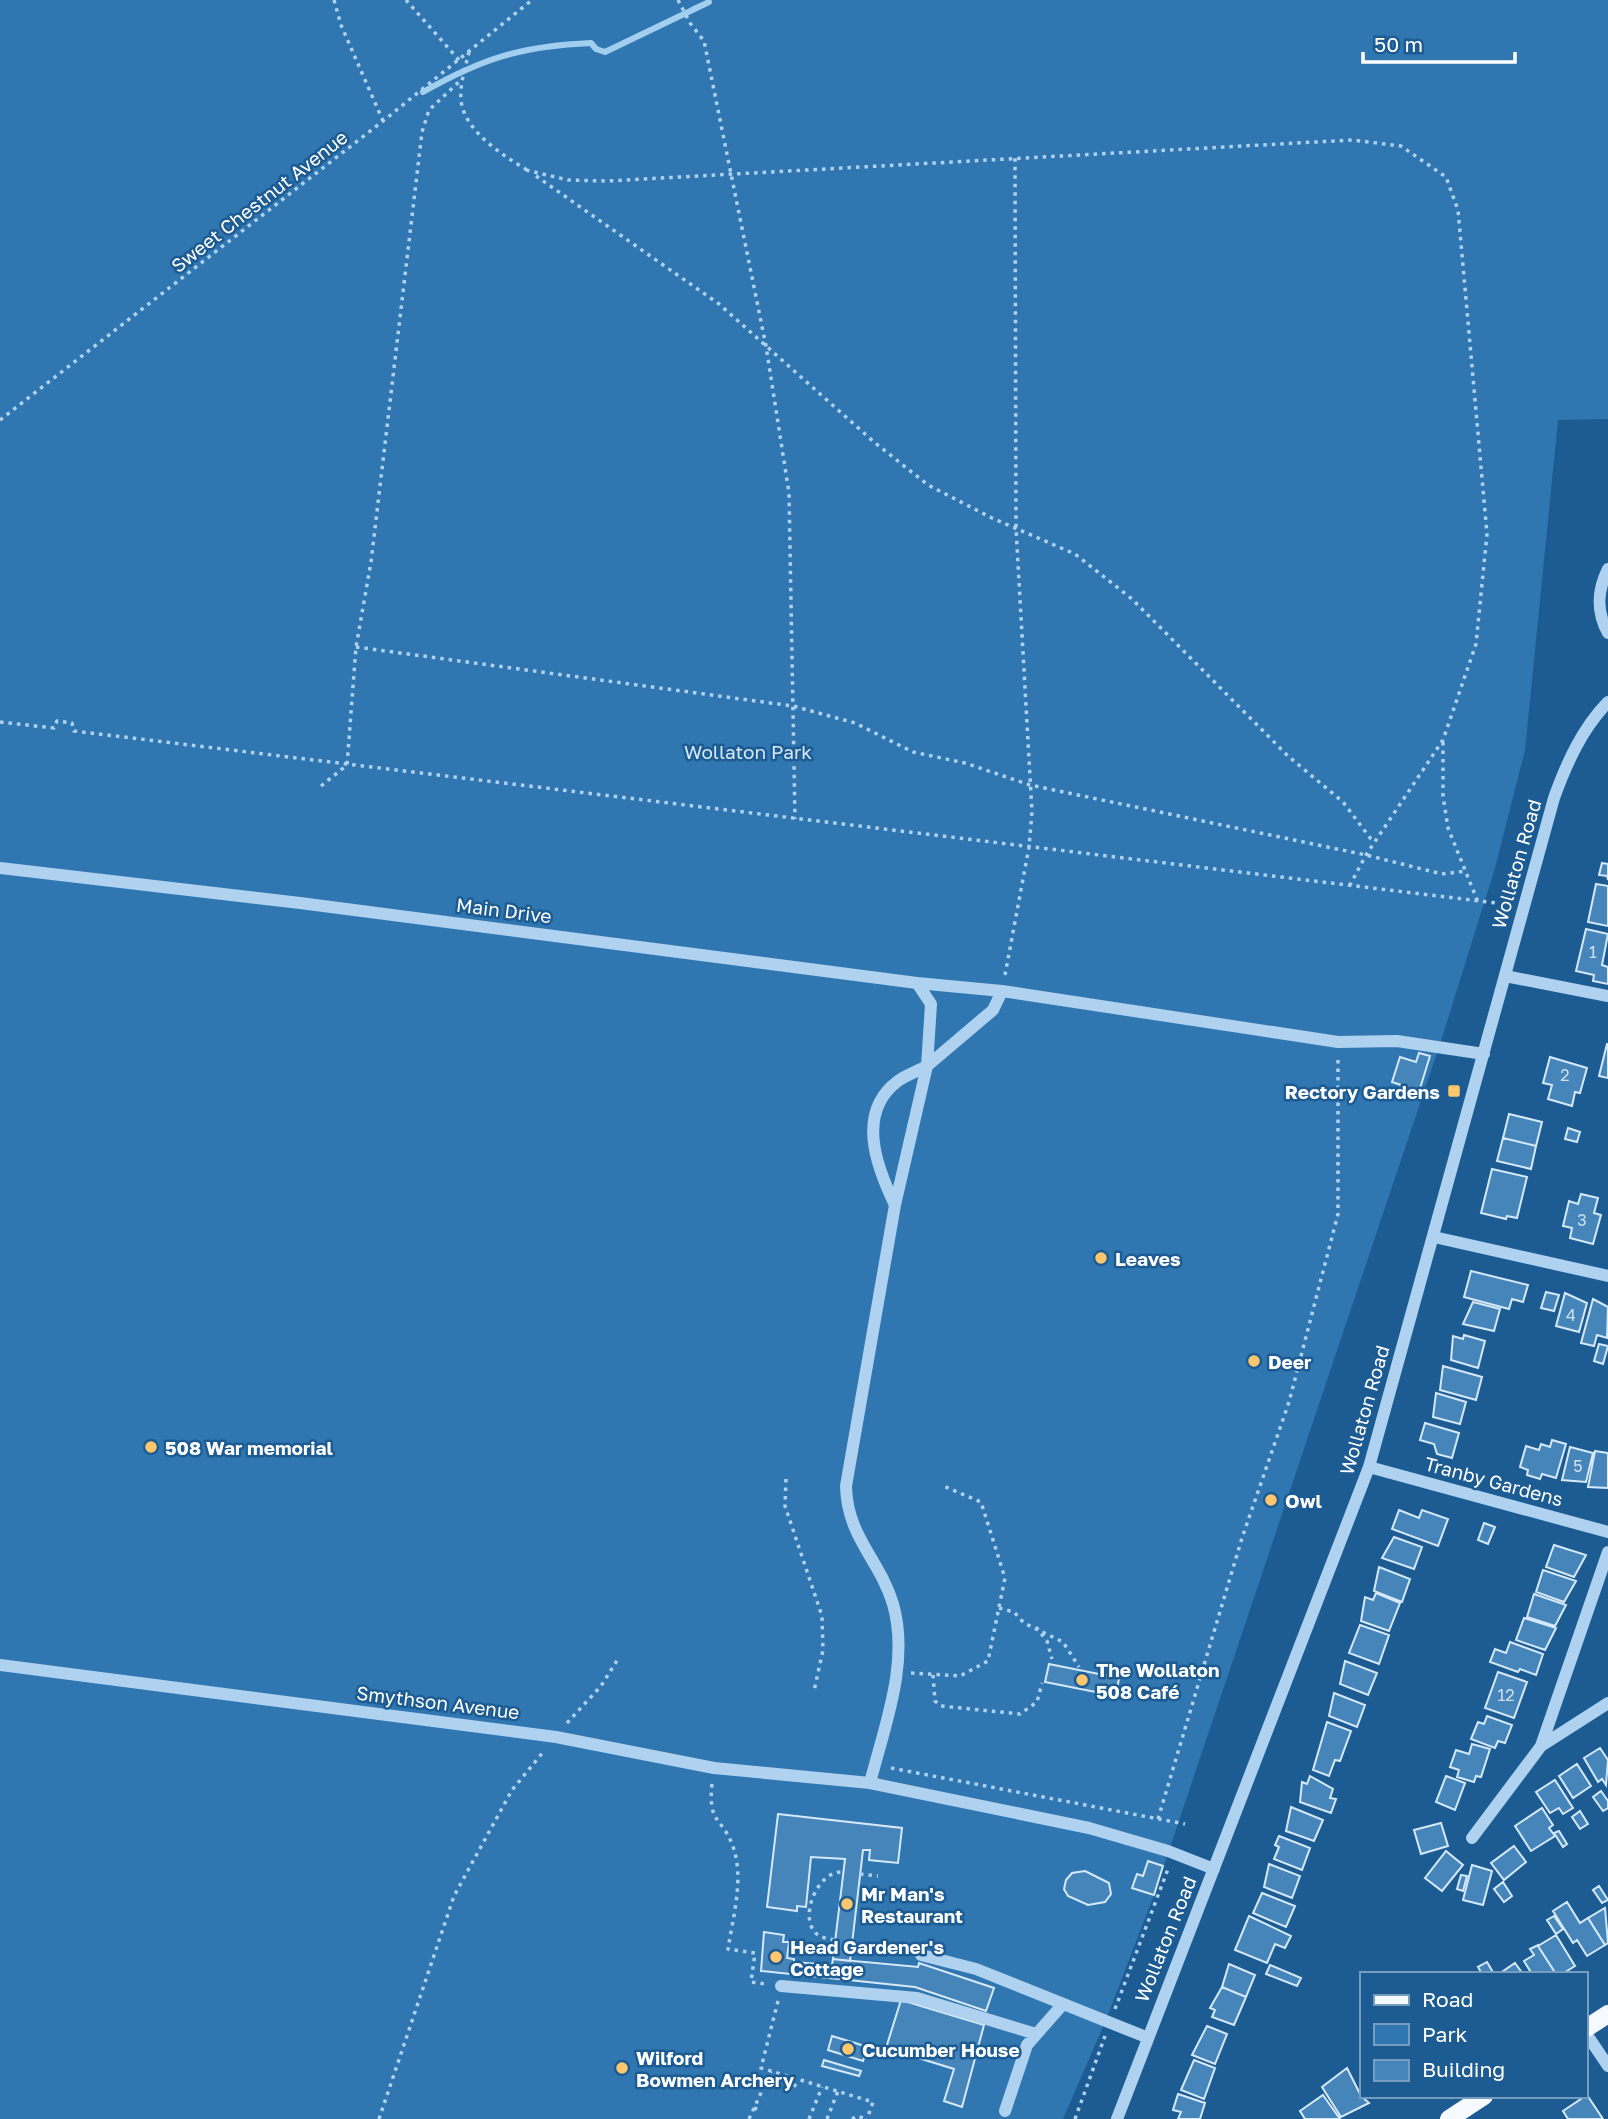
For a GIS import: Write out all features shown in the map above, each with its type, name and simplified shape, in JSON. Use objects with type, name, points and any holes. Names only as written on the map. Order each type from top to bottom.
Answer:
[{"type":"main road","points":[[1587,2030],[1608,2014]]},
{"type":"main road","points":[[1449,2119],[1481,2098]]},
{"type":"street","points":[[1608,569],[1601,585],[1598,603],[1608,633]]},
{"type":"street","name":"Wollaton Road","points":[[1117,2119],[1146,2037],[1214,1869],[1369,1467],[1564,770],[1593,718],[1608,702]]},
{"type":"street","name":"Main Drive","points":[[0,868],[917,983],[1002,991],[1338,1042],[1397,1041],[1484,1054]]},
{"type":"street","points":[[1505,976],[1608,996]]},
{"type":"street","points":[[870,1783],[897,1672],[900,1644],[893,1605],[880,1573],[857,1538],[848,1507],[846,1486],[895,1205],[927,1066],[930,1004],[917,983]]},
{"type":"street","points":[[895,1205],[884,1183],[872,1139],[877,1104],[898,1081],[927,1066],[993,1010],[1002,991]]},
{"type":"street","points":[[1434,1237],[1608,1276]]},
{"type":"street","name":"Tranby Gardens","points":[[1369,1467],[1608,1532]]},
{"type":"street","points":[[1472,1838],[1541,1746],[1608,1552]]},
{"type":"street","name":"Smythson Avenue","points":[[0,1665],[556,1737],[714,1768],[870,1783],[1089,1828],[1214,1869]]},
{"type":"street","points":[[1541,1746],[1608,1703]]},
{"type":"street","points":[[921,1955],[975,1969],[1146,2037]]},
{"type":"street","points":[[781,1986],[917,1998],[1036,2034]]},
{"type":"street","points":[[1005,2111],[1027,2045],[1063,2004]]},
{"type":"street","points":[[1587,2034],[1608,2066]]},
{"type":"path","points":[[334,0],[341,25],[383,121]]},
{"type":"path","points":[[406,0],[459,60]]},
{"type":"path","name":"Sweet Chestnut Avenue","points":[[0,420],[383,121],[532,0]]},
{"type":"path","points":[[678,0],[683,13],[704,41],[766,346],[789,493],[796,819]]},
{"type":"path","points":[[469,52],[462,79],[462,106],[478,132],[503,155],[719,304],[928,485],[1075,554],[1132,599],[1288,757],[1343,802],[1374,843]]},
{"type":"path","points":[[321,786],[346,765],[356,647],[371,562],[422,132],[429,110],[462,79]]},
{"type":"path","points":[[526,170],[547,177],[590,181],[1353,140],[1401,146],[1446,177],[1458,210],[1487,534],[1475,645],[1443,740],[1366,855],[1350,885]]},
{"type":"path","points":[[1002,991],[1030,847],[1030,785],[1016,528],[1015,158]]},
{"type":"path","points":[[356,647],[793,706],[855,723],[913,752],[965,764],[1030,785],[1366,855],[1443,874],[1466,871]]},
{"type":"path","points":[[0,722],[54,729],[57,721],[72,723],[74,731],[1496,903]]},
{"type":"path","points":[[1443,740],[1443,796],[1448,828],[1478,902]]},
{"type":"path","points":[[1158,1819],[1242,1538],[1289,1402],[1338,1214],[1338,1042]]},
{"type":"path","points":[[786,1479],[785,1506],[822,1616],[823,1650],[814,1691]]},
{"type":"path","points":[[897,1672],[960,1676],[988,1661],[1005,1578],[981,1502],[941,1485]]},
{"type":"path","points":[[999,1608],[1014,1612],[1024,1623],[1035,1625],[1063,1642],[1080,1667]]},
{"type":"path","points":[[1035,1625],[1047,1641],[1052,1659]]},
{"type":"path","points":[[379,2119],[454,1896],[512,1790],[601,1686],[618,1659]]},
{"type":"path","points":[[933,1675],[932,1691],[935,1701],[941,1706],[1020,1714],[1037,1702],[1042,1683]]},
{"type":"path","points":[[875,1765],[1185,1825]]},
{"type":"path","points":[[710,1803],[716,1822],[732,1843],[738,1870],[728,1949],[755,1953],[751,1982],[781,1986],[761,2068],[873,2102],[867,2119],[858,2116],[852,2119]]},
{"type":"path","points":[[1075,2119],[1174,1854]]},
{"type":"path","points":[[834,1940],[818,1935],[811,1926],[811,1909],[817,1887],[825,1879],[843,1872]]},
{"type":"path","points":[[860,1874],[878,1876]]},
{"type":"path","points":[[853,1943],[870,1944]]},
{"type":"path","points":[[749,2119],[771,2071]]},
{"type":"path","points":[[794,2087],[798,2080]]},
{"type":"path","points":[[809,2119],[822,2087]]},
{"type":"path","points":[[827,2119],[838,2091]]},
{"type":"path","points":[[754,2108],[762,2111]]},
{"type":"green space","name":"Wollaton Park","points":[[0,0],[1608,0],[1608,419],[1558,420],[1525,750],[1495,868],[1440,1044],[1154,1895],[1106,2020],[1063,2119],[0,2119]]},
{"type":"building","points":[[1602,863],[1608,864],[1608,880],[1607,876],[1599,875]]},
{"type":"building","points":[[1596,884],[1608,886],[1608,926],[1588,922]]},
{"type":"building","points":[[1586,929],[1608,934],[1602,965],[1608,967],[1608,984],[1593,981],[1594,975],[1576,971]]},
{"type":"building","points":[[1608,1044],[1608,1078],[1599,1076]]},
{"type":"building","points":[[1419,1053],[1430,1056],[1418,1095],[1400,1089],[1401,1085],[1392,1082],[1400,1057],[1416,1062]]},
{"type":"building","points":[[1550,1057],[1587,1068],[1580,1093],[1575,1092],[1572,1106],[1548,1099],[1552,1085],[1543,1083]]},
{"type":"building","points":[[1509,1114],[1542,1122],[1536,1146],[1503,1138]]},
{"type":"building","points":[[1568,1128],[1580,1132],[1577,1142],[1565,1139]]},
{"type":"building","points":[[1503,1138],[1536,1146],[1531,1169],[1497,1161]]},
{"type":"building","points":[[1492,1169],[1527,1177],[1517,1218],[1507,1216],[1506,1219],[1481,1213]]},
{"type":"building","points":[[1581,1194],[1598,1198],[1594,1213],[1601,1215],[1593,1244],[1570,1238],[1572,1228],[1563,1226],[1569,1201],[1578,1204]]},
{"type":"building","points":[[1471,1271],[1528,1285],[1523,1302],[1512,1299],[1509,1309],[1464,1297]]},
{"type":"building","points":[[1546,1292],[1559,1295],[1554,1311],[1541,1308]]},
{"type":"building","points":[[1565,1293],[1587,1303],[1579,1332],[1556,1326]]},
{"type":"building","points":[[1593,1299],[1608,1307],[1607,1338],[1597,1335],[1594,1346],[1581,1343]]},
{"type":"building","points":[[1473,1302],[1500,1309],[1494,1331],[1463,1324]]},
{"type":"building","points":[[1464,1335],[1485,1341],[1478,1368],[1451,1360],[1453,1336],[1463,1339]]},
{"type":"building","points":[[1599,1344],[1608,1346],[1603,1364],[1594,1361]]},
{"type":"building","points":[[1443,1366],[1482,1377],[1476,1400],[1440,1390]]},
{"type":"building","points":[[1436,1393],[1466,1402],[1460,1424],[1433,1417]]},
{"type":"building","points":[[1425,1423],[1459,1433],[1452,1458],[1437,1454],[1434,1444],[1420,1440]]},
{"type":"building","points":[[1552,1440],[1566,1444],[1556,1478],[1542,1474],[1540,1479],[1527,1475],[1528,1470],[1520,1467],[1526,1446],[1539,1450],[1541,1444],[1550,1447]]},
{"type":"building","points":[[1570,1447],[1593,1453],[1586,1482],[1562,1480]]},
{"type":"building","points":[[1595,1451],[1608,1453],[1608,1488],[1588,1487]]},
{"type":"building","points":[[1399,1510],[1419,1518],[1422,1510],[1448,1519],[1438,1546],[1392,1529]]},
{"type":"building","points":[[1484,1523],[1495,1527],[1488,1544],[1478,1540]]},
{"type":"building","points":[[1394,1537],[1422,1547],[1414,1569],[1382,1558]]},
{"type":"building","points":[[1554,1545],[1586,1555],[1574,1577],[1546,1567]]},
{"type":"building","points":[[1379,1567],[1410,1579],[1402,1602],[1374,1591]]},
{"type":"building","points":[[1543,1570],[1576,1581],[1564,1602],[1536,1592]]},
{"type":"building","points":[[1376,1593],[1400,1603],[1389,1631],[1361,1621],[1365,1597],[1373,1600]]},
{"type":"building","points":[[1534,1594],[1566,1605],[1555,1626],[1527,1617]]},
{"type":"building","points":[[1524,1618],[1556,1628],[1545,1650],[1516,1640]]},
{"type":"building","points":[[1360,1625],[1389,1635],[1379,1664],[1349,1653]]},
{"type":"building","points":[[1510,1642],[1543,1654],[1536,1675],[1490,1662],[1495,1649],[1506,1653]]},
{"type":"building","points":[[1345,1661],[1377,1673],[1368,1695],[1340,1684]]},
{"type":"building","name":"The Wollaton 508 Café","points":[[1049,1664],[1119,1678],[1116,1696],[1045,1682]]},
{"type":"building","points":[[1498,1672],[1527,1682],[1514,1718],[1485,1708]]},
{"type":"building","points":[[1334,1693],[1365,1705],[1357,1727],[1329,1716]]},
{"type":"building","points":[[1487,1716],[1512,1725],[1505,1743],[1498,1741],[1495,1748],[1471,1739],[1478,1722],[1484,1724]]},
{"type":"building","points":[[1327,1722],[1351,1731],[1340,1761],[1335,1760],[1329,1776],[1313,1770]]},
{"type":"building","points":[[1472,1744],[1490,1749],[1481,1777],[1476,1776],[1474,1782],[1457,1777],[1459,1770],[1450,1767],[1456,1750],[1469,1754]]},
{"type":"building","points":[[1600,1748],[1608,1760],[1606,1785],[1602,1779],[1598,1782],[1584,1758]]},
{"type":"building","points":[[1577,1764],[1591,1786],[1573,1798],[1559,1776]]},
{"type":"building","points":[[1310,1776],[1333,1789],[1330,1798],[1336,1799],[1331,1813],[1300,1802],[1302,1782],[1307,1784]]},
{"type":"building","points":[[1446,1776],[1465,1783],[1455,1810],[1436,1802]]},
{"type":"building","points":[[1555,1780],[1573,1808],[1563,1814],[1559,1808],[1550,1813],[1536,1792]]},
{"type":"building","points":[[1601,1791],[1608,1801],[1608,1808],[1603,1811],[1593,1797]]},
{"type":"building","points":[[1291,1807],[1323,1820],[1314,1841],[1286,1831]]},
{"type":"building","points":[[1542,1808],[1553,1825],[1549,1828],[1555,1836],[1531,1851],[1515,1826]]},
{"type":"building","points":[[1580,1811],[1588,1824],[1580,1829],[1572,1817]]},
{"type":"building","points":[[778,1814],[902,1828],[898,1863],[869,1860],[870,1850],[863,1850],[850,1961],[833,1959],[845,1859],[811,1857],[806,1907],[797,1906],[797,1911],[767,1907]]},
{"type":"building","points":[[1441,1823],[1448,1846],[1421,1854],[1414,1830]]},
{"type":"building","points":[[1559,1831],[1567,1844],[1563,1847],[1554,1833]]},
{"type":"building","points":[[1279,1836],[1310,1848],[1302,1870],[1274,1859],[1279,1847],[1275,1845]]},
{"type":"building","points":[[1514,1846],[1526,1862],[1504,1880],[1491,1863]]},
{"type":"building","points":[[1446,1851],[1463,1865],[1442,1891],[1425,1878]]},
{"type":"building","points":[[1148,1861],[1163,1866],[1154,1895],[1132,1888],[1137,1874],[1143,1876]]},
{"type":"building","points":[[1269,1864],[1300,1876],[1292,1898],[1264,1887]]},
{"type":"building","points":[[1472,1865],[1492,1871],[1483,1905],[1463,1900]]},
{"type":"building","points":[[1085,1871],[1109,1883],[1111,1894],[1105,1902],[1088,1905],[1068,1896],[1064,1889],[1066,1880],[1072,1873]]},
{"type":"building","points":[[1461,1875],[1467,1876],[1463,1891],[1457,1889]]},
{"type":"building","points":[[1503,1882],[1512,1896],[1504,1902],[1494,1889]]},
{"type":"building","points":[[1599,1886],[1608,1900],[1602,1903],[1593,1890]]},
{"type":"building","points":[[1262,1893],[1295,1906],[1286,1927],[1253,1913]]},
{"type":"building","points":[[1567,1902],[1580,1923],[1588,1918],[1605,1945],[1587,1956],[1577,1940],[1573,1943],[1553,1911]]},
{"type":"building","points":[[1605,1908],[1608,1943],[1605,1945],[1588,1918]]},
{"type":"building","points":[[1249,1916],[1291,1936],[1285,1948],[1275,1944],[1267,1963],[1235,1950]]},
{"type":"building","points":[[1554,1916],[1563,1929],[1556,1934],[1547,1920]]},
{"type":"building","points":[[764,1932],[784,1935],[783,1942],[789,1942],[787,1958],[794,1959],[794,1962],[832,1965],[833,1959],[918,1967],[919,1963],[994,1988],[986,2011],[915,1987],[761,1971]]},
{"type":"building","points":[[1556,1935],[1575,1966],[1565,1972],[1555,1972],[1538,1946]]},
{"type":"building","points":[[1538,1945],[1555,1972],[1531,1972],[1524,1961],[1534,1955],[1530,1949]]},
{"type":"building","points":[[1487,1962],[1493,1972],[1481,1972],[1478,1967]]},
{"type":"building","points":[[1515,1963],[1522,1972],[1502,1972]]},
{"type":"building","points":[[1229,1964],[1255,1975],[1246,1997],[1222,1987]]},
{"type":"building","points":[[1270,1965],[1301,1978],[1297,1986],[1266,1974]]},
{"type":"building","points":[[1222,1987],[1246,1997],[1234,2025],[1212,2017],[1215,2010],[1210,2008]]},
{"type":"building","points":[[901,2000],[984,2025],[962,2107],[944,2101],[954,2069],[886,2048]]},
{"type":"building","points":[[1207,2026],[1227,2034],[1215,2064],[1192,2055]]},
{"type":"building","name":"Cucumber House","points":[[832,2036],[868,2047],[863,2061],[828,2050]]},
{"type":"building","points":[[824,2060],[861,2071],[859,2076],[822,2066]]},
{"type":"building","points":[[1194,2060],[1215,2068],[1204,2099],[1181,2090]]},
{"type":"building","points":[[1347,2068],[1360,2098],[1369,2103],[1341,2117],[1322,2087]]},
{"type":"building","points":[[1178,2094],[1205,2103],[1200,2119],[1178,2119],[1181,2112],[1173,2110]]},
{"type":"building","points":[[1323,2095],[1340,2119],[1305,2119],[1300,2111]]},
{"type":"building","points":[[1587,2095],[1603,2119],[1568,2119],[1563,2111],[1582,2098],[1587,2098]]},
{"type":"waterway","points":[[423,92],[484,62],[523,51],[591,43],[596,49],[605,52],[709,2],[694,9]]},
{"type":"place","name":"Rectory Gardens","points":[[1454,1091]]},
{"type":"place","name":"Leaves","points":[[1101,1258]]},
{"type":"place","name":"Deer","points":[[1254,1361]]},
{"type":"place","name":"508 War memorial","points":[[151,1447]]},
{"type":"place","name":"Owl","points":[[1271,1500]]},
{"type":"place","name":"The Wollaton 508 Café","points":[[1082,1680]]},
{"type":"place","name":"Mr Man's Restaurant","points":[[847,1904]]},
{"type":"place","name":"Head Gardener's Cottage","points":[[776,1957]]},
{"type":"place","name":"Cucumber House","points":[[848,2049]]},
{"type":"place","name":"Wilford Bowmen Archery","points":[[622,2068]]}]
